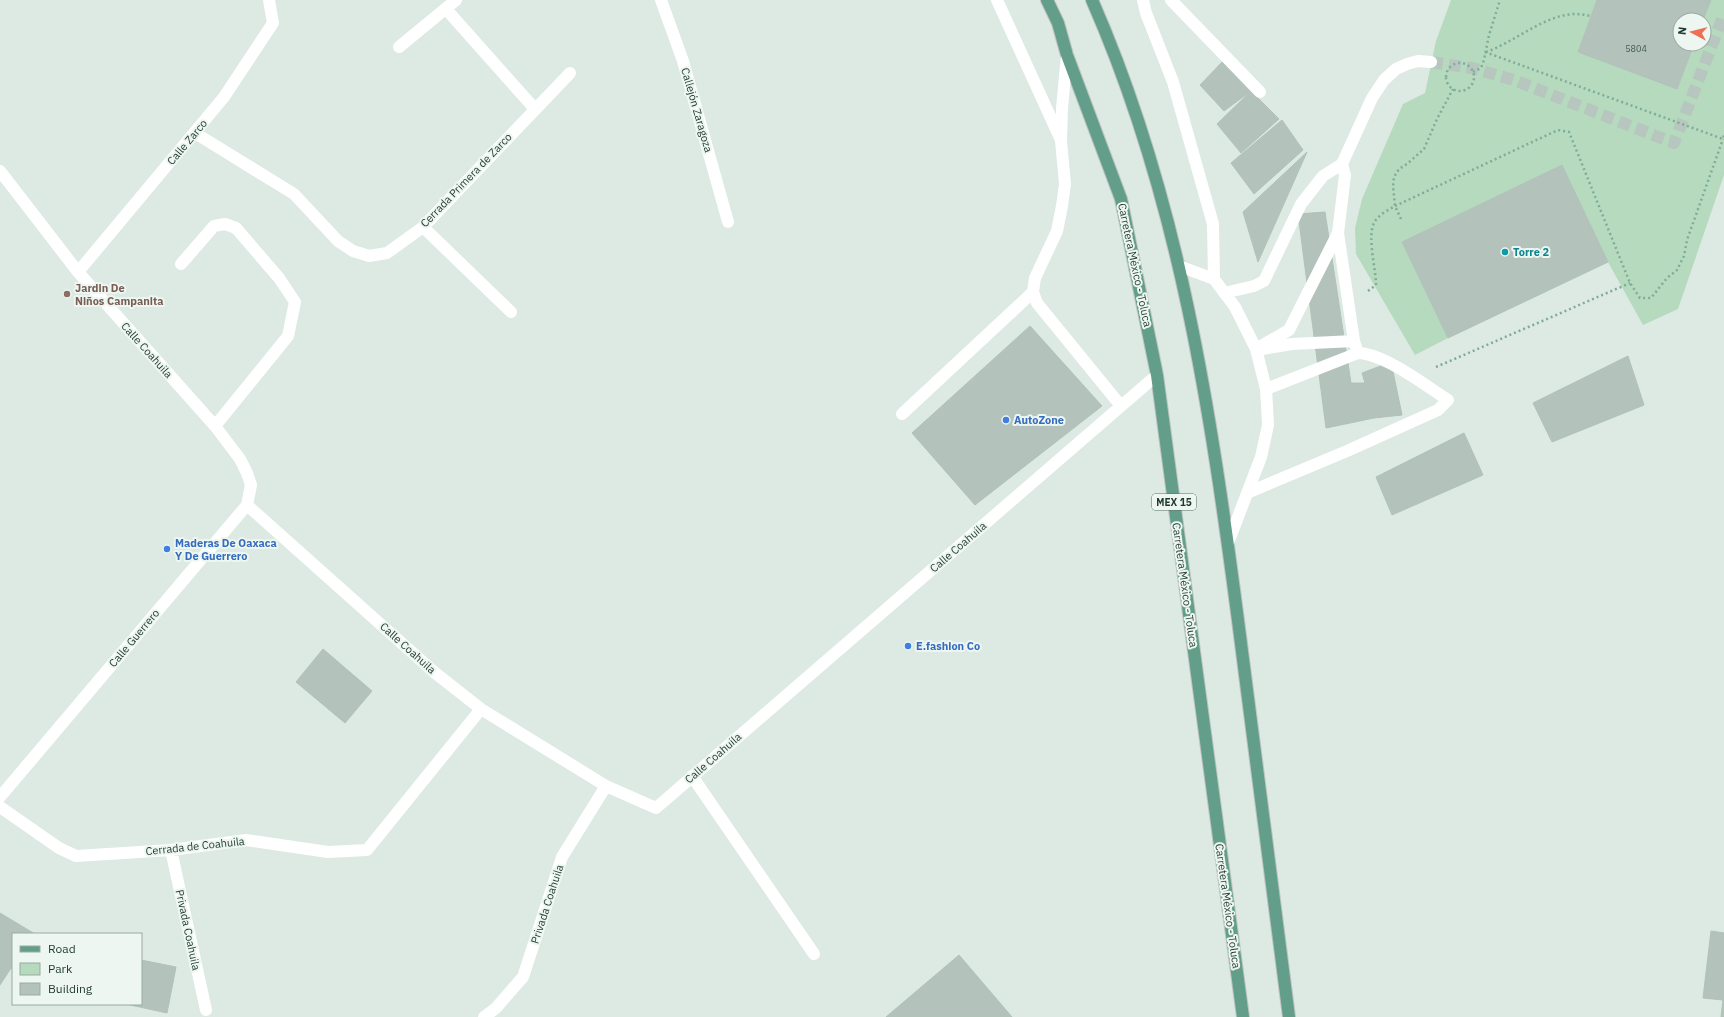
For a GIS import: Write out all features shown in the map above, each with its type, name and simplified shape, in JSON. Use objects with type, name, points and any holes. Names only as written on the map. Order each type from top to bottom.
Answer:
[{"type":"main road","name":"Carretera México - Toluca","points":[[1047,0],[1058,23],[1067,55],[1121,199],[1157,375],[1243,1017]]},
{"type":"main road","points":[[1092,0],[1112,45],[1146,142],[1165,208],[1179,266],[1202,377],[1228,544],[1289,1017]]},
{"type":"street","name":"Calle Zarco","points":[[78,272],[224,97],[273,23],[269,0]]},
{"type":"street","points":[[399,47],[456,0]]},
{"type":"street","name":"Callejón Zaragoza","points":[[661,0],[684,61],[728,222]]},
{"type":"street","points":[[997,0],[1061,141]]},
{"type":"street","points":[[1143,0],[1146,13],[1173,82],[1213,224],[1214,279]]},
{"type":"street","points":[[1171,0],[1260,92]]},
{"type":"street","points":[[446,9],[535,109]]},
{"type":"street","points":[[1067,55],[1062,108],[1061,141],[1065,184],[1062,206],[1057,231],[1035,278],[1033,292],[1037,303],[1121,406]]},
{"type":"street","points":[[1224,293],[1254,286],[1264,281],[1300,204],[1323,176],[1342,164],[1372,98],[1384,80],[1396,69],[1407,64],[1418,61],[1430,62]]},
{"type":"street","name":"Cerrada Primera de Zarco","points":[[195,133],[294,194],[338,241],[353,251],[369,256],[387,253],[423,227],[570,73]]},
{"type":"street","points":[[1342,164],[1345,175],[1338,233],[1354,341],[1358,353]]},
{"type":"street","name":"Calle Coahuila","points":[[0,171],[78,272],[215,426],[240,458],[248,473]]},
{"type":"street","points":[[181,264],[214,226],[225,224],[236,228],[279,278],[295,302],[288,336],[215,426]]},
{"type":"street","points":[[423,227],[511,312]]},
{"type":"street","points":[[1256,349],[1289,330],[1338,233]]},
{"type":"street","points":[[1179,266],[1214,279],[1236,307],[1256,349],[1266,389],[1268,425],[1261,457],[1228,544]]},
{"type":"street","points":[[902,414],[1033,292]]},
{"type":"street","points":[[1256,349],[1292,344],[1354,341]]},
{"type":"street","points":[[1247,493],[1347,451],[1438,410],[1448,400],[1385,360],[1368,353],[1358,353],[1266,389]]},
{"type":"street","name":"Calle Coahuila","points":[[247,505],[434,672],[481,709],[606,786],[656,808],[1157,375]]},
{"type":"street","name":"Calle Guerrero","points":[[0,797],[247,505],[251,485],[248,473]]},
{"type":"street","name":"Cerrada de Coahuila","points":[[0,807],[59,848],[76,856],[171,850],[246,840],[328,852],[367,850],[481,709]]},
{"type":"street","points":[[692,776],[814,954]]},
{"type":"street","name":"Privada Coahuila","points":[[484,1017],[496,1008],[523,977],[562,857],[606,786]]},
{"type":"street","name":"Privada Coahuila","points":[[171,850],[206,1010]]},
{"type":"path","points":[[1473,72],[1481,68],[1500,0]]},
{"type":"path","points":[[1485,52],[1501,47],[1537,26],[1557,18],[1575,14],[1591,16]]},
{"type":"path","points":[[1485,52],[1723,138]]},
{"type":"path","points":[[1454,63],[1464,63],[1468,65],[1473,72],[1474,77],[1471,86],[1462,91],[1453,89],[1447,83],[1445,78],[1447,69],[1454,63]]},
{"type":"path","points":[[1401,219],[1395,206],[1393,186],[1394,177],[1399,169],[1424,149],[1437,119],[1453,89]]},
{"type":"path","points":[[1368,295],[1368,290],[1376,285],[1376,268],[1372,254],[1373,224],[1380,215],[1395,206],[1558,130],[1569,132],[1630,283],[1640,298],[1651,298],[1667,278],[1677,270],[1684,256],[1687,240],[1724,135]]},
{"type":"path","points":[[1431,369],[1630,283]]},
{"type":"green space","points":[[1451,0],[1597,0],[1578,52],[1677,89],[1691,52],[1712,52],[1712,12],[1706,12],[1711,0],[1724,0],[1724,175],[1678,309],[1643,325],[1608,262],[1562,165],[1402,242],[1448,338],[1415,355],[1356,254],[1355,228],[1362,199],[1403,104],[1425,93],[1436,41]]},
{"type":"building","points":[[1597,0],[1711,0],[1706,12],[1672,12],[1672,52],[1691,52],[1677,89],[1578,52]]},
{"type":"building","points":[[1225,59],[1251,91],[1224,111],[1200,85]]},
{"type":"building","points":[[1251,91],[1279,119],[1241,153],[1217,124]]},
{"type":"building","points":[[1282,120],[1303,150],[1254,194],[1231,163]]},
{"type":"building","points":[[1307,152],[1258,262],[1243,212]]},
{"type":"building","name":"Torre 2","points":[[1562,165],[1608,262],[1448,338],[1402,242]]},
{"type":"building","points":[[1325,212],[1351,383],[1365,383],[1362,373],[1391,362],[1402,415],[1374,418],[1326,428],[1298,214]]},
{"type":"building","name":"AutoZone","points":[[1030,326],[1102,406],[975,505],[912,433]]},
{"type":"building","points":[[1628,356],[1644,405],[1552,442],[1533,403]]},
{"type":"building","points":[[1464,433],[1483,475],[1392,515],[1376,477]]},
{"type":"building","points":[[323,649],[372,691],[345,723],[296,682]]},
{"type":"building","points":[[0,913],[33,933],[12,933],[12,969],[11,968],[0,985]]},
{"type":"building","points":[[1711,931],[1724,933],[1724,1017],[1721,1017],[1723,1000],[1703,998]]},
{"type":"building","points":[[959,955],[1012,1017],[886,1017]]},
{"type":"building","points":[[142,960],[176,967],[167,1013],[131,1005],[142,1005]]},
{"type":"tunnel","points":[[1431,62],[1472,68],[1514,80],[1674,143],[1724,14]]},
{"type":"place","name":"Torre 2","points":[[1505,252]]},
{"type":"place","name":"Jardin De Niños Campanita","points":[[67,294]]},
{"type":"place","name":"AutoZone","points":[[1006,420]]},
{"type":"place","name":"Maderas De Oaxaca Y De Guerrero","points":[[167,549]]},
{"type":"place","name":"E.fashion Co","points":[[908,646]]}]
